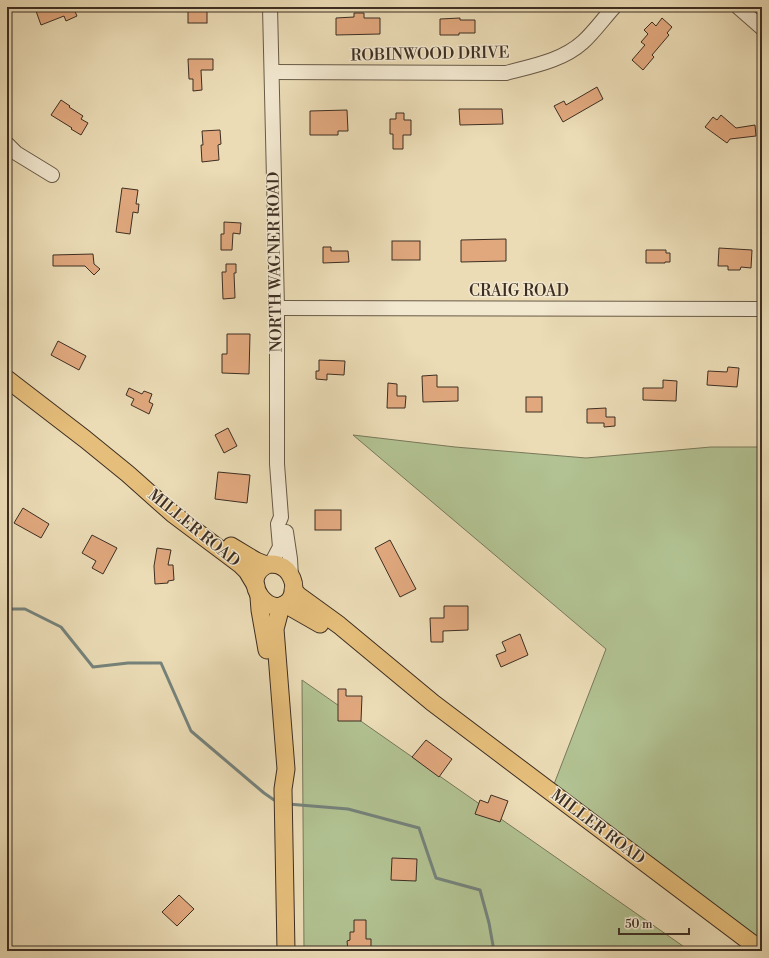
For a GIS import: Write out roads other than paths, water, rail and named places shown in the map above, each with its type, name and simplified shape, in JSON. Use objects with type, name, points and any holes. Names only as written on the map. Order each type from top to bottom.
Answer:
[{"type":"main road","name":"MILLER ROAD","points":[[7,380],[85,439],[128,474],[173,514],[241,565],[247,571],[258,591]]},
{"type":"main road","name":"MILLER ROAD","points":[[128,474],[152,489],[234,548],[256,561],[269,565]]},
{"type":"main road","points":[[269,565],[283,567],[287,571],[288,594],[269,604],[264,602],[258,591],[259,570],[269,565]]},
{"type":"main road","name":"NORTH WAGNER ROAD","points":[[258,591],[269,665],[280,780],[284,799]]},
{"type":"main road","name":"MILLER ROAD","points":[[288,594],[318,622],[420,696],[433,703],[762,951]]},
{"type":"main road","name":"NORTH WAGNER ROAD","points":[[286,951],[284,799],[286,769],[275,629],[288,594]]},
{"type":"street","name":"NORTH WAGNER ROAD","points":[[269,565],[280,547],[278,524],[280,517],[277,464],[277,308],[270,7]]},
{"type":"street","name":"ROBINWOOD DRIVE","points":[[272,72],[506,73],[536,65],[564,55],[583,42],[614,7]]},
{"type":"street","points":[[738,7],[762,28]]},
{"type":"street","points":[[7,144],[16,153],[52,175]]},
{"type":"street","name":"CRAIG ROAD","points":[[277,308],[762,309]]},
{"type":"street","name":"NORTH WAGNER ROAD","points":[[280,517],[284,521],[290,559],[288,594]]},
{"type":"waterway","points":[[7,609],[25,609],[61,627],[93,667],[128,663],[161,663],[191,731],[264,793],[277,802]]},
{"type":"waterway","points":[[288,804],[348,809],[419,828],[436,878],[480,890],[489,923],[494,951]]}]
